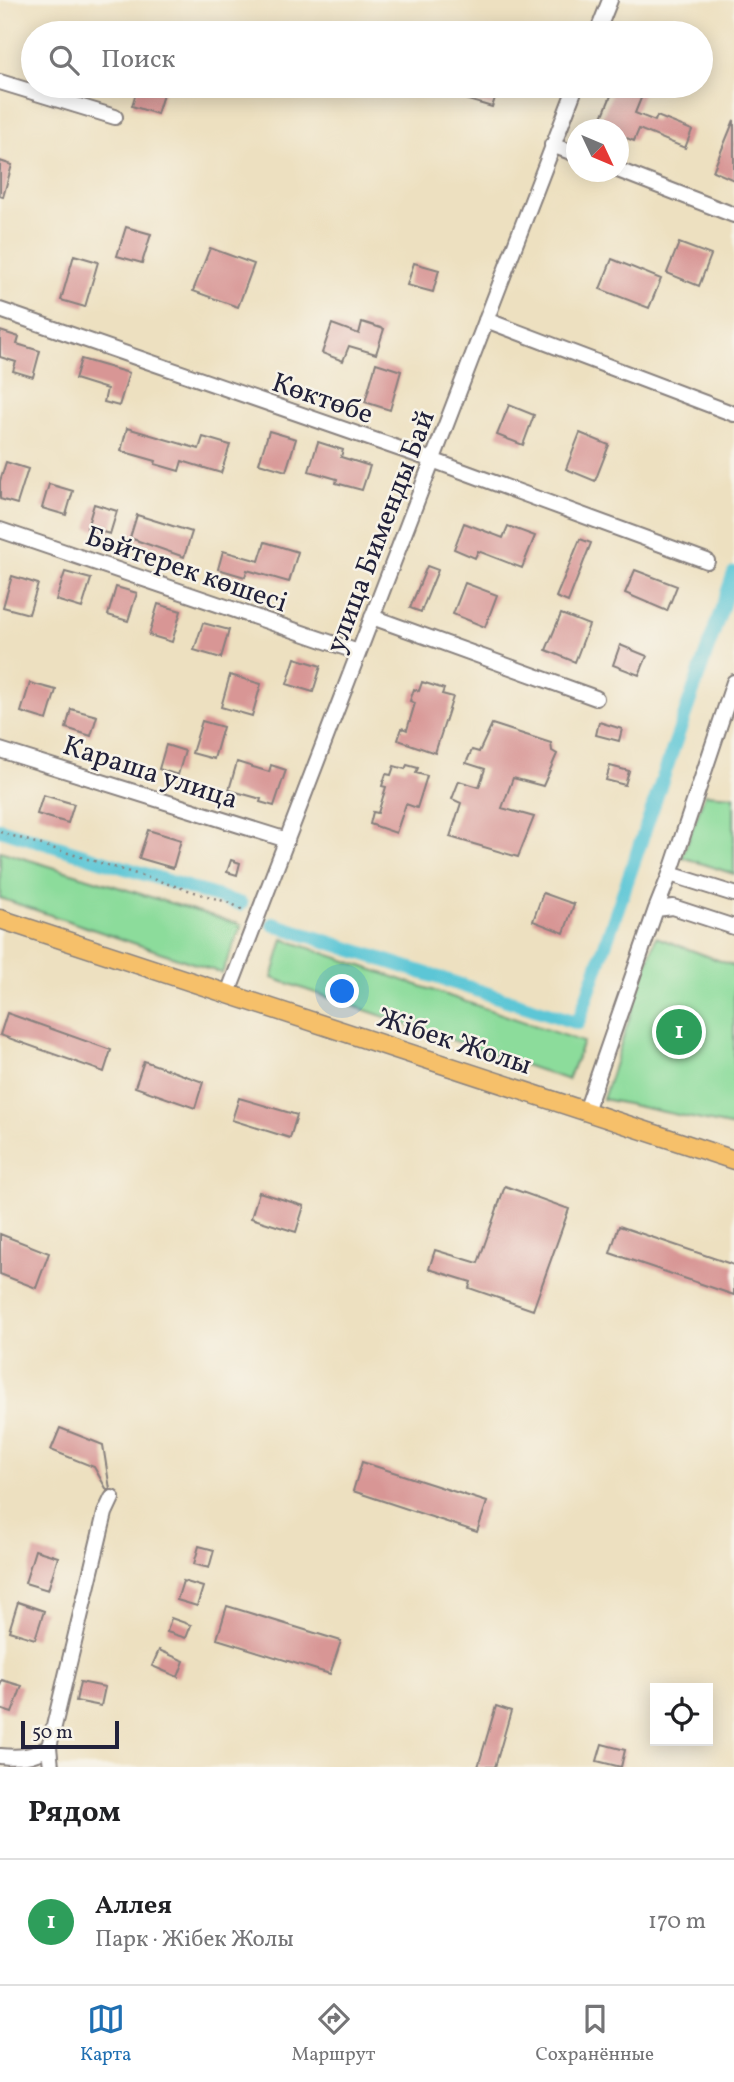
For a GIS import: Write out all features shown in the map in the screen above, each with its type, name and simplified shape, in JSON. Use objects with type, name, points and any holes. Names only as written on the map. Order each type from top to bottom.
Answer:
[{"type":"main road","name":"Жібек Жолы","points":[[0,919],[734,1160]]},
{"type":"street","points":[[602,21],[610,0]]},
{"type":"street","points":[[0,82],[21,88]]},
{"type":"street","points":[[53,98],[115,117]]},
{"type":"street","name":"улица Бименды Бай","points":[[228,993],[571,98]]},
{"type":"street","points":[[552,145],[566,150]]},
{"type":"street","points":[[629,174],[734,215]]},
{"type":"street","name":"Көктөбе","points":[[0,310],[432,460],[707,561]]},
{"type":"street","points":[[486,320],[734,414]]},
{"type":"street","name":"Бәйтерек көшесі","points":[[0,530],[358,652]]},
{"type":"street","points":[[372,617],[596,698]]},
{"type":"street","points":[[586,1111],[670,874],[734,682]]},
{"type":"street","name":"Караша улица","points":[[0,750],[287,840]]},
{"type":"street","points":[[670,874],[734,894]]},
{"type":"street","points":[[656,909],[673,907],[734,927]]},
{"type":"street","points":[[51,1767],[50,1747],[105,1513],[112,1498]]},
{"type":"street","points":[[0,1756],[19,1758],[36,1755],[50,1747]]},
{"type":"path","points":[[0,832],[230,903],[257,917]]},
{"type":"green space","points":[[705,794],[734,796],[734,874],[682,857]]},
{"type":"green space","points":[[0,851],[242,925],[222,973],[0,898]]},
{"type":"green space","points":[[656,937],[734,966],[734,1127],[603,1099]]},
{"type":"green space","points":[[283,939],[583,1042],[568,1080],[272,978]]},
{"type":"building","points":[[134,98],[162,98],[157,114],[132,106]]},
{"type":"building","points":[[465,98],[495,98],[492,107]]},
{"type":"building","points":[[610,98],[641,98],[635,113],[655,121],[657,116],[692,130],[685,148],[639,129],[634,141],[629,139],[629,119],[601,119]]},
{"type":"building","points":[[734,120],[734,180],[713,171]]},
{"type":"building","points":[[0,161],[12,165],[3,197],[0,196]]},
{"type":"building","points":[[126,227],[151,234],[142,263],[117,256]]},
{"type":"building","points":[[679,243],[711,255],[699,286],[667,273]]},
{"type":"building","points":[[210,248],[254,264],[238,307],[193,291]]},
{"type":"building","points":[[74,255],[98,262],[85,307],[61,300]]},
{"type":"building","points":[[612,259],[661,279],[649,308],[600,289]]},
{"type":"building","points":[[414,263],[439,270],[433,292],[407,285]]},
{"type":"building","points":[[362,322],[384,329],[376,354],[349,346],[343,361],[322,353],[332,324],[359,334]]},
{"type":"building","points":[[0,331],[19,337],[17,344],[40,351],[33,377],[13,371],[16,362],[0,357]]},
{"type":"building","points":[[81,359],[129,373],[119,406],[104,402],[107,389],[75,379]]},
{"type":"building","points":[[376,363],[401,371],[390,410],[365,402]]},
{"type":"building","points":[[509,405],[534,415],[523,445],[497,435]]},
{"type":"building","points":[[127,428],[199,449],[203,437],[230,445],[221,473],[182,461],[179,471],[121,451]]},
{"type":"building","points":[[269,431],[296,439],[286,471],[259,463]]},
{"type":"building","points":[[580,433],[609,445],[595,481],[566,469]]},
{"type":"building","points":[[318,442],[343,450],[341,457],[370,466],[362,490],[336,483],[337,479],[309,471]]},
{"type":"building","points":[[6,462],[28,469],[17,504],[0,499],[0,481]]},
{"type":"building","points":[[49,484],[73,491],[66,515],[42,508]]},
{"type":"building","points":[[94,504],[117,511],[110,534],[87,528]]},
{"type":"building","points":[[137,515],[192,532],[184,557],[130,538]]},
{"type":"building","points":[[464,523],[503,538],[508,526],[535,536],[522,568],[478,551],[475,558],[454,549]]},
{"type":"building","points":[[580,539],[591,543],[568,602],[556,597]]},
{"type":"building","points":[[265,542],[298,552],[289,582],[247,570],[245,577],[218,569],[223,551],[259,561]]},
{"type":"building","points":[[427,566],[438,570],[421,612],[410,608]]},
{"type":"building","points":[[635,570],[677,586],[667,611],[625,593]]},
{"type":"building","points":[[65,572],[91,579],[82,608],[56,600]]},
{"type":"building","points":[[12,576],[38,584],[29,614],[3,607]]},
{"type":"building","points":[[465,583],[497,595],[485,627],[453,614]]},
{"type":"building","points":[[116,587],[137,593],[128,621],[108,615]]},
{"type":"building","points":[[158,604],[181,611],[172,642],[149,635]]},
{"type":"building","points":[[561,614],[589,625],[575,662],[546,650]]},
{"type":"building","points":[[203,623],[229,630],[221,658],[194,650]]},
{"type":"building","points":[[620,645],[647,656],[639,675],[613,665]]},
{"type":"building","points":[[295,658],[321,666],[313,692],[287,684]]},
{"type":"building","points":[[230,675],[261,684],[252,716],[221,707]]},
{"type":"building","points":[[422,682],[444,689],[442,694],[453,697],[435,753],[398,740],[402,728],[407,730],[415,703],[410,701],[414,689],[419,691]]},
{"type":"building","points":[[30,683],[56,690],[47,720],[21,712]]},
{"type":"building","points":[[71,709],[97,716],[91,736],[66,728]]},
{"type":"building","points":[[202,721],[223,727],[214,759],[192,753]]},
{"type":"building","points":[[599,722],[622,729],[619,741],[596,735]]},
{"type":"building","points":[[492,724],[551,743],[552,751],[557,754],[543,786],[513,778],[502,808],[534,817],[518,857],[450,837],[461,803],[452,799],[459,781],[479,787],[485,769],[466,763],[472,750],[479,752]]},
{"type":"building","points":[[166,745],[185,751],[178,775],[159,769]]},
{"type":"building","points":[[237,762],[269,772],[271,765],[286,770],[274,806],[260,802],[261,799],[229,790]]},
{"type":"building","points":[[407,765],[418,768],[416,773],[427,776],[417,808],[406,804],[396,833],[370,824],[373,812],[378,813],[386,787],[382,786],[386,774],[391,775],[394,766],[405,769]]},
{"type":"building","points":[[610,766],[629,771],[625,785],[606,780]]},
{"type":"building","points":[[43,795],[74,804],[68,823],[37,814]]},
{"type":"building","points":[[148,830],[181,840],[173,868],[139,858]]},
{"type":"building","points":[[231,860],[240,863],[237,875],[227,872]]},
{"type":"building","points":[[543,893],[574,904],[564,933],[533,921]]},
{"type":"building","points":[[7,1013],[111,1050],[104,1072],[0,1035]]},
{"type":"building","points":[[144,1061],[203,1082],[195,1108],[135,1087]]},
{"type":"building","points":[[239,1098],[297,1115],[290,1138],[232,1120]]},
{"type":"building","points":[[505,1186],[569,1209],[533,1310],[469,1288],[471,1282],[429,1269],[435,1250],[478,1263]]},
{"type":"building","points":[[259,1192],[304,1206],[296,1232],[251,1218]]},
{"type":"building","points":[[619,1226],[734,1265],[734,1295],[610,1253]]},
{"type":"building","points":[[0,1234],[49,1253],[36,1288],[0,1274]]},
{"type":"building","points":[[60,1428],[103,1445],[110,1489],[107,1490],[94,1467],[51,1450]]},
{"type":"building","points":[[362,1462],[487,1502],[477,1532],[353,1491]]},
{"type":"building","points":[[199,1546],[214,1550],[209,1568],[194,1564]]},
{"type":"building","points":[[35,1550],[58,1557],[48,1590],[25,1583]]},
{"type":"building","points":[[183,1581],[203,1587],[197,1606],[177,1600]]},
{"type":"building","points":[[18,1602],[44,1611],[35,1639],[9,1631]]},
{"type":"building","points":[[227,1606],[341,1641],[330,1674],[217,1639]]},
{"type":"building","points":[[171,1618],[191,1625],[186,1638],[167,1632]]},
{"type":"building","points":[[159,1650],[184,1661],[178,1677],[152,1666]]},
{"type":"building","points":[[2,1680],[22,1686],[12,1713],[0,1709]]},
{"type":"building","points":[[80,1682],[105,1687],[101,1706],[76,1701]]},
{"type":"building","points":[[496,1706],[511,1711],[495,1767],[478,1767]]},
{"type":"building","points":[[602,1744],[625,1750],[621,1767],[597,1761]]},
{"type":"waterway","points":[[273,924],[578,1023],[734,573]]},
{"type":"waterway","points":[[0,829],[241,904]]},
{"type":"place","name":"Аллея","points":[[679,1032]]}]
